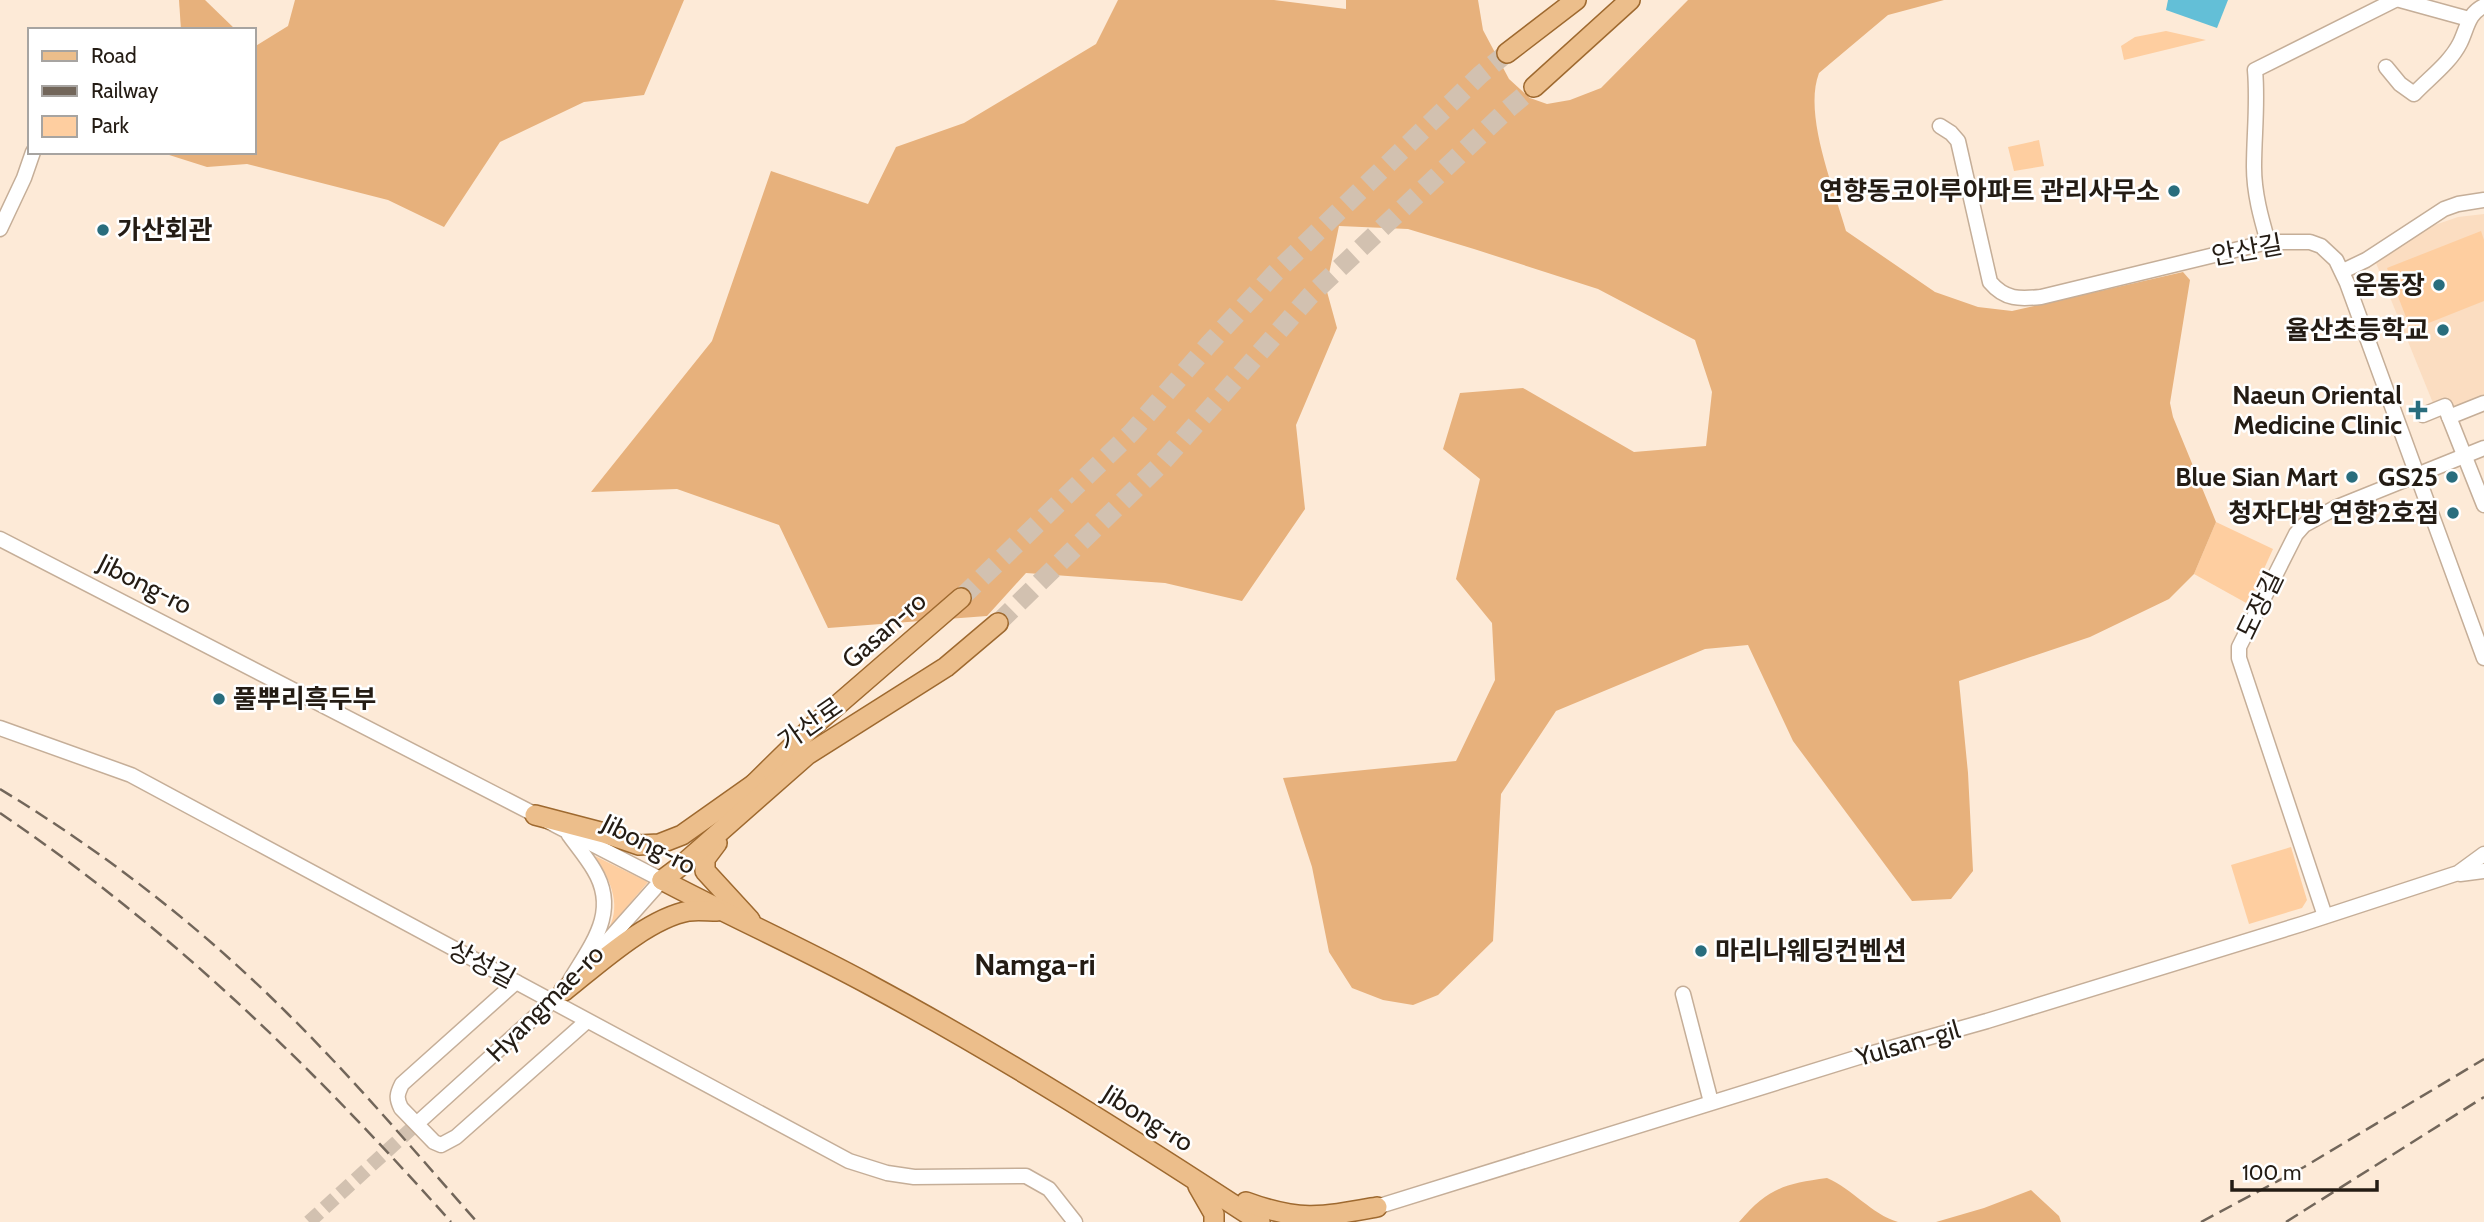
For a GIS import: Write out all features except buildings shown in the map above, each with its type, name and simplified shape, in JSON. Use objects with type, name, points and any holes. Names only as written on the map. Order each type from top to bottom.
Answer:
[{"type":"main road","points":[[1507,53],[1576,0]]},
{"type":"main road","points":[[1534,87],[1630,0]]},
{"type":"main road","name":"Gasan-ro","points":[[662,880],[678,855],[761,787],[812,727],[961,598]]},
{"type":"main road","name":"가산로","points":[[761,787],[946,667],[998,622]]},
{"type":"main road","points":[[535,815],[604,832],[639,845],[659,844],[682,835],[761,787]]},
{"type":"main road","points":[[761,787],[711,850],[704,865],[714,883],[761,931]]},
{"type":"main road","name":"Jibong-ro","points":[[662,880],[870,985],[996,1056],[1097,1117],[1260,1222]]},
{"type":"main road","points":[[558,996],[645,930],[668,917],[690,911],[721,912]]},
{"type":"main road","points":[[1194,1179],[1287,1217],[1321,1217],[1377,1207]]},
{"type":"main road","points":[[1194,1179],[1210,1204],[1214,1222]]},
{"type":"main road","points":[[1364,1222],[1377,1207]]},
{"type":"street","points":[[2268,242],[2259,213],[2254,170],[2257,112],[2255,70],[2395,0]]},
{"type":"street","points":[[2400,0],[2469,19]]},
{"type":"street","points":[[2386,67],[2400,84],[2413,94],[2454,51],[2469,19],[2484,6]]},
{"type":"street","name":"안산길","points":[[1941,125],[1958,141],[1990,282],[2007,296],[2017,299],[2041,297],[2268,242],[2310,242],[2321,246],[2336,260],[2343,271],[2484,658]]},
{"type":"street","points":[[0,229],[22,184],[32,154]]},
{"type":"street","points":[[2343,271],[2367,260],[2444,209],[2484,200]]},
{"type":"street","points":[[2449,417],[2484,403]]},
{"type":"street","points":[[2423,415],[2445,406],[2484,505]]},
{"type":"street","name":"도장길","points":[[2325,916],[2239,658],[2239,647],[2296,534],[2304,525],[2335,508],[2484,448]]},
{"type":"street","name":"Jibong-ro","points":[[0,539],[662,880]]},
{"type":"street","name":"상성길","points":[[0,728],[131,775],[516,982],[558,996],[587,1021],[849,1161],[887,1173],[914,1177],[1026,1176],[1049,1189],[1075,1222]]},
{"type":"street","points":[[558,996],[598,932],[605,914],[605,894],[595,870],[566,831]]},
{"type":"street","name":"Yulsan-gil","points":[[1328,1222],[1711,1102],[1987,1021],[2325,916],[2458,873],[2484,854]]},
{"type":"street","points":[[2458,873],[2484,871]]},
{"type":"street","name":"Hyangmae-ro","points":[[422,1119],[558,996],[662,880]]},
{"type":"street","points":[[516,982],[402,1084],[398,1102],[401,1108],[434,1142],[441,1144],[456,1137],[587,1021]]},
{"type":"street","points":[[1683,994],[1711,1102]]},
{"type":"shaded area","points":[[179,0],[205,0],[234,28],[181,28]]},
{"type":"shaded area","points":[[295,0],[684,0],[644,95],[584,102],[500,142],[444,227],[388,200],[247,164],[207,167],[166,154],[256,154],[256,46],[288,26]]},
{"type":"shaded area","points":[[1118,0],[1274,0],[1346,9],[1346,0],[1478,0],[1483,30],[1509,79],[1530,98],[1547,104],[1570,100],[1601,88],[1688,0],[1944,0],[1888,15],[1819,73],[1815,90],[1817,130],[1846,231],[1935,292],[1978,307],[2012,311],[2183,272],[2190,280],[2170,403],[2173,417],[2216,522],[2194,574],[2169,599],[2090,637],[1959,681],[1968,773],[1973,871],[1951,899],[1912,901],[1793,741],[1748,645],[1705,649],[1556,711],[1501,794],[1493,941],[1438,995],[1413,1005],[1383,1000],[1352,988],[1329,952],[1312,867],[1283,778],[1456,761],[1495,680],[1492,623],[1456,579],[1480,479],[1443,449],[1460,393],[1523,388],[1634,452],[1706,446],[1712,392],[1695,340],[1598,289],[1408,229],[1339,226],[1326,288],[1337,328],[1296,425],[1305,509],[1242,601],[1165,583],[1026,573],[987,616],[828,628],[779,525],[677,489],[591,492],[712,341],[771,171],[868,204],[896,147],[964,123],[1096,44]]},
{"type":"shaded area","name":"율산초등학교","points":[[2484,214],[2484,397],[2452,409],[2446,399],[2433,403],[2376,263],[2429,227],[2458,217]]},
{"type":"shaded area","points":[[1827,1178],[1879,1213],[1898,1222],[1739,1222],[1759,1202],[1778,1190]]},
{"type":"shaded area","points":[[2031,1190],[2059,1216],[2061,1222],[1936,1222],[1984,1208]]},
{"type":"green space","points":[[2166,31],[2206,40],[2124,60],[2121,46],[2135,37]]},
{"type":"green space","points":[[2039,140],[2044,166],[2014,171],[2008,147]]},
{"type":"green space","name":"운동장","points":[[2481,231],[2484,240],[2484,301],[2411,330],[2387,268]]},
{"type":"green space","points":[[2216,522],[2273,549],[2248,604],[2194,574]]},
{"type":"green space","points":[[2291,847],[2307,900],[2302,908],[2249,924],[2231,865]]},
{"type":"green space","points":[[595,856],[648,882],[609,928],[613,919],[614,900],[609,882]]},
{"type":"water","points":[[2168,0],[2228,0],[2217,28],[2166,10]]},
{"type":"tunnel","points":[[961,598],[1131,433],[1276,272],[1480,75],[1507,53]]},
{"type":"tunnel","points":[[998,623],[1159,466],[1310,296],[1534,87]]},
{"type":"tunnel","points":[[309,1222],[422,1119]]},
{"type":"railway","points":[[0,789],[114,865],[221,951],[337,1064],[477,1222]]},
{"type":"railway","points":[[0,813],[124,905],[238,1003],[346,1109],[451,1222]]},
{"type":"railway","points":[[2201,1222],[2304,1167],[2484,1059]]},
{"type":"railway","points":[[2286,1222],[2484,1097]]},
{"type":"place","name":"연향동코아루아파트 관리사무소","points":[[2174,191]]},
{"type":"place","name":"가산회관","points":[[103,230]]},
{"type":"place","name":"운동장","points":[[2439,285]]},
{"type":"place","name":"율산초등학교","points":[[2443,330]]},
{"type":"place","name":"Naeun Oriental Medicine Clinic","points":[[2418,410]]},
{"type":"place","name":"Blue Sian Mart","points":[[2352,477]]},
{"type":"place","name":"GS25","points":[[2452,477]]},
{"type":"place","name":"청자다방 연향2호점","points":[[2453,513]]},
{"type":"place","name":"풀뿌리흑두부","points":[[219,699]]},
{"type":"place","name":"마리나웨딩컨벤션","points":[[1701,951]]},
{"type":"district","name":"Namga-ri","points":[[1035,964]]}]
